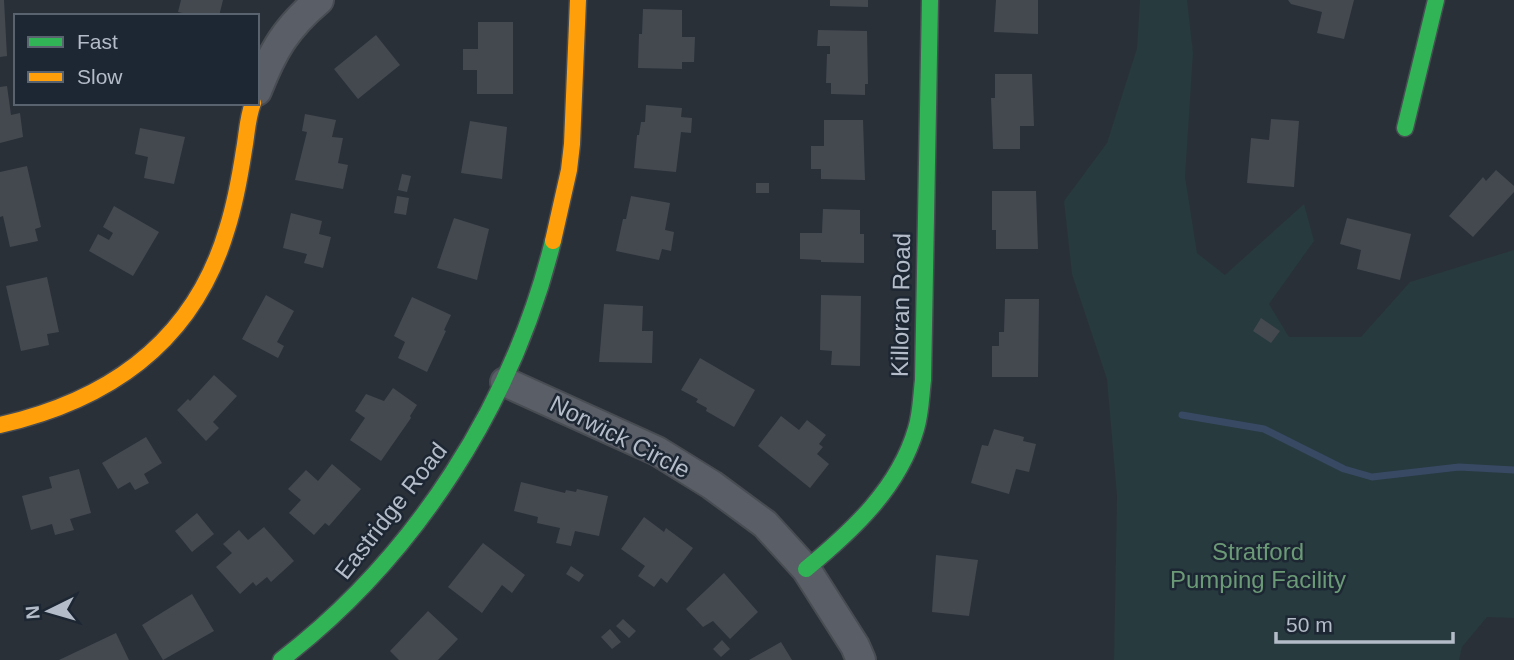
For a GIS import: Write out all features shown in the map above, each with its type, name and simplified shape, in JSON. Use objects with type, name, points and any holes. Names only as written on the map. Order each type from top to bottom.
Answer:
[{"type":"street","points":[[259,86],[269,61],[295,21],[319,0]]},
{"type":"street","name":"Eastridge Road","points":[[281,660],[352,597],[398,546],[453,475],[505,382],[538,295],[552,247],[569,166],[577,79],[578,0]]},
{"type":"street","name":"Killoran Road","points":[[806,569],[847,535],[877,503],[898,471],[916,431],[923,380],[930,0]]},
{"type":"street","points":[[1405,128],[1436,0]]},
{"type":"street","points":[[0,425],[30,420],[74,404],[121,378],[154,352],[187,312],[211,274],[226,233],[253,105]]},
{"type":"street","name":"Norwick Circle","points":[[505,382],[657,451],[712,485],[765,524],[806,569],[855,646],[861,660]]},
{"type":"green space","name":"Stratford Pumping Facility","points":[[1140,0],[1187,0],[1193,53],[1185,177],[1197,253],[1225,275],[1304,204],[1314,241],[1269,304],[1289,337],[1361,337],[1410,282],[1514,250],[1514,618],[1487,617],[1462,647],[1459,660],[1114,660],[1117,496],[1107,379],[1072,274],[1064,201],[1107,143],[1137,48]]},
{"type":"building","points":[[0,0],[4,0],[7,56],[0,57]]},
{"type":"building","points":[[181,0],[223,0],[220,14],[178,12]]},
{"type":"building","points":[[830,0],[868,0],[868,7],[830,6]]},
{"type":"building","points":[[996,0],[1038,0],[1038,34],[994,32]]},
{"type":"building","points":[[1288,0],[1354,0],[1344,39],[1317,33],[1322,12],[1291,4]]},
{"type":"building","points":[[643,9],[682,10],[682,37],[695,37],[694,62],[682,62],[682,69],[638,68]]},
{"type":"building","points":[[478,22],[513,22],[513,94],[477,94],[477,70],[463,70],[463,49],[478,49]]},
{"type":"building","points":[[818,30],[867,31],[868,84],[865,84],[865,95],[831,94],[831,83],[826,83],[827,54],[830,54],[830,46],[817,46]]},
{"type":"building","points":[[376,35],[400,65],[358,99],[334,69]]},
{"type":"building","points":[[995,74],[1032,74],[1034,126],[1020,126],[1020,149],[993,149],[991,98],[995,98]]},
{"type":"building","points":[[7,86],[11,115],[20,113],[23,137],[0,143],[0,87]]},
{"type":"building","points":[[646,105],[682,108],[681,117],[692,118],[691,133],[681,132],[676,172],[634,168],[637,135],[641,122],[645,122]]},
{"type":"building","points":[[305,114],[336,120],[332,137],[343,138],[338,163],[348,165],[343,189],[295,180],[307,132],[302,131]]},
{"type":"building","points":[[1271,119],[1299,121],[1294,187],[1247,183],[1251,138],[1269,140]]},
{"type":"building","points":[[824,120],[863,120],[865,180],[821,179],[821,169],[811,169],[811,146],[824,146]]},
{"type":"building","points":[[470,121],[507,127],[502,179],[461,173]]},
{"type":"building","points":[[140,128],[185,137],[174,184],[144,178],[148,157],[135,154]]},
{"type":"building","points":[[27,166],[41,227],[35,229],[38,241],[10,247],[3,216],[0,217],[0,172]]},
{"type":"building","points":[[1496,170],[1514,186],[1514,192],[1473,237],[1449,216],[1483,177],[1486,181]]},
{"type":"building","points":[[402,174],[411,176],[407,192],[398,190]]},
{"type":"building","points":[[756,183],[769,183],[769,193],[756,193]]},
{"type":"building","points":[[992,191],[1036,191],[1038,249],[996,249],[996,230],[992,230]]},
{"type":"building","points":[[397,196],[409,198],[406,215],[394,213]]},
{"type":"building","points":[[631,196],[670,203],[665,230],[674,232],[671,251],[662,249],[659,260],[616,251]]},
{"type":"building","points":[[114,206],[159,232],[133,276],[89,251],[98,234],[109,240],[113,233],[103,227]]},
{"type":"building","points":[[823,209],[860,210],[860,234],[864,234],[864,263],[800,259],[800,233],[822,233]]},
{"type":"building","points":[[291,213],[322,221],[319,234],[331,237],[323,268],[304,263],[307,254],[283,248]]},
{"type":"building","points":[[454,218],[489,229],[477,280],[437,268]]},
{"type":"building","points":[[1347,218],[1411,234],[1400,280],[1357,269],[1361,250],[1340,244]]},
{"type":"building","points":[[47,277],[59,332],[47,334],[49,345],[21,351],[6,286]]},
{"type":"building","points":[[266,295],[294,311],[277,342],[284,346],[278,358],[242,339]]},
{"type":"building","points":[[821,295],[861,296],[860,366],[831,365],[832,351],[820,350]]},
{"type":"building","points":[[412,297],[451,315],[427,372],[398,358],[405,342],[394,336]]},
{"type":"building","points":[[1005,299],[1039,299],[1038,377],[992,377],[992,346],[999,346],[999,332],[1004,332]]},
{"type":"building","points":[[604,304],[643,306],[642,331],[653,331],[652,363],[599,362]]},
{"type":"building","points":[[1261,318],[1280,331],[1271,343],[1253,331]]},
{"type":"building","points":[[700,358],[755,390],[734,427],[706,411],[707,408],[696,402],[698,399],[681,390]]},
{"type":"building","points":[[214,375],[237,396],[213,422],[219,428],[206,441],[177,410],[188,399],[190,401]]},
{"type":"building","points":[[393,388],[417,405],[381,461],[350,440],[365,418],[355,411],[366,394],[384,401]]},
{"type":"building","points":[[781,416],[799,430],[807,420],[826,435],[819,444],[823,447],[817,454],[829,464],[810,488],[758,446]]},
{"type":"building","points":[[994,429],[1024,437],[1023,441],[1036,444],[1029,472],[1016,469],[1009,494],[971,483],[982,445],[988,446]]},
{"type":"building","points":[[146,437],[162,463],[144,474],[149,483],[135,490],[130,482],[118,489],[102,463]]},
{"type":"building","points":[[332,464],[361,489],[329,526],[325,523],[314,535],[289,513],[301,500],[288,489],[306,470],[318,481]]},
{"type":"building","points":[[79,469],[91,513],[70,519],[74,530],[55,535],[52,524],[31,530],[22,496],[52,488],[49,477]]},
{"type":"building","points":[[521,482],[565,493],[566,490],[576,492],[577,489],[608,496],[599,536],[575,531],[571,546],[556,543],[560,528],[537,523],[538,517],[514,511]]},
{"type":"building","points":[[197,513],[214,534],[192,552],[175,531]]},
{"type":"building","points":[[644,517],[664,532],[666,528],[693,548],[667,583],[661,578],[654,587],[638,576],[645,566],[621,549]]},
{"type":"building","points":[[264,527],[294,561],[271,582],[267,577],[256,586],[253,582],[240,594],[216,567],[232,553],[223,544],[239,530],[248,540]]},
{"type":"building","points":[[483,543],[525,575],[512,593],[502,585],[482,613],[448,587]]},
{"type":"building","points":[[936,555],[978,560],[969,616],[932,612]]},
{"type":"building","points":[[571,566],[584,575],[579,582],[566,574]]},
{"type":"building","points":[[724,573],[758,612],[730,639],[713,621],[703,627],[686,609]]},
{"type":"building","points":[[192,594],[214,631],[163,660],[142,625]]},
{"type":"building","points":[[428,611],[458,639],[438,660],[399,660],[390,651]]},
{"type":"building","points":[[623,619],[636,631],[629,638],[616,626]]},
{"type":"building","points":[[610,629],[621,642],[612,649],[601,637]]},
{"type":"building","points":[[116,633],[129,660],[59,660]]},
{"type":"building","points":[[722,640],[730,649],[721,657],[713,649]]},
{"type":"building","points":[[781,642],[792,660],[749,660]]},
{"type":"waterway","points":[[1182,415],[1264,429],[1344,469],[1372,477],[1459,467],[1514,470]]},
{"type":"traffic: fast","points":[[806,569],[857,524],[886,489],[908,450],[918,423],[923,380],[930,0]]},
{"type":"traffic: fast","points":[[1405,128],[1436,0]]},
{"type":"traffic: fast","points":[[281,660],[330,619],[374,574],[415,525],[452,473],[485,418],[512,361],[535,302],[553,241]]},
{"type":"traffic: slow","points":[[553,241],[572,144],[578,0]]},
{"type":"traffic: slow","points":[[0,425],[77,400],[111,382],[142,360],[170,334],[193,303],[212,269],[227,229],[252,105]]}]
